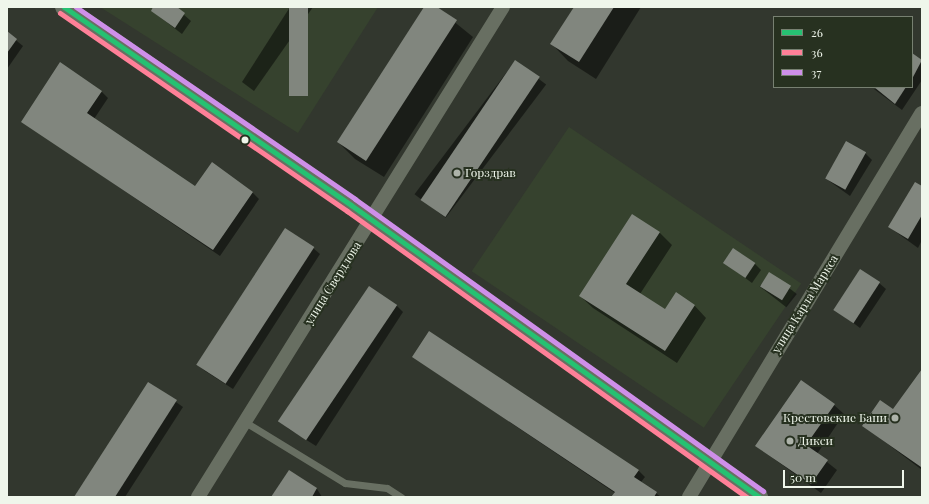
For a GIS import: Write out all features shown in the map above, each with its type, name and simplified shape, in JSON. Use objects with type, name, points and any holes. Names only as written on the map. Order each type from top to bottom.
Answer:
[{"type":"street","points":[[64,7],[372,221],[709,464],[759,497]]},
{"type":"street","name":"улица Свердлова","points":[[198,497],[372,221],[503,7]]},
{"type":"street","name":"улица Карла Маркса","points":[[690,497],[922,113]]},
{"type":"lane","points":[[245,422],[345,483],[387,488],[401,497]]},
{"type":"shaded area","points":[[100,7],[378,7],[298,133]]},
{"type":"shaded area","points":[[569,127],[801,284],[704,428],[472,271]]},
{"type":"building","points":[[153,7],[177,7],[185,13],[175,28],[151,11]]},
{"type":"building","points":[[289,7],[308,7],[308,96],[289,96]]},
{"type":"building","points":[[424,7],[437,7],[457,20],[366,161],[337,142]]},
{"type":"building","points":[[574,7],[614,7],[579,62],[550,44]]},
{"type":"building","points":[[7,31],[17,39],[7,53]]},
{"type":"building","points":[[913,54],[922,60],[913,77]]},
{"type":"building","points":[[515,60],[540,77],[445,217],[420,200]]},
{"type":"building","points":[[60,62],[102,91],[87,113],[195,186],[212,162],[253,192],[213,250],[21,122]]},
{"type":"building","points":[[875,88],[905,88],[895,104]]},
{"type":"building","points":[[846,141],[866,152],[845,190],[825,179]]},
{"type":"building","points":[[915,182],[922,186],[922,215],[908,239],[888,227]]},
{"type":"building","points":[[632,214],[660,232],[626,284],[665,309],[676,292],[695,305],[665,351],[579,296]]},
{"type":"building","points":[[285,228],[314,247],[226,384],[196,365]]},
{"type":"building","points":[[733,248],[755,263],[745,278],[723,263]]},
{"type":"building","points":[[860,269],[880,282],[853,323],[833,310]]},
{"type":"building","points":[[769,272],[791,286],[782,300],[760,286]]},
{"type":"building","points":[[369,286],[397,305],[306,440],[278,421]]},
{"type":"building","points":[[429,331],[639,470],[634,477],[657,492],[654,497],[611,497],[615,492],[412,357]]},
{"type":"building","name":"Крестовские Бани","points":[[922,369],[921,467],[862,426],[880,400],[893,409]]},
{"type":"building","points":[[801,380],[835,404],[806,445],[828,460],[811,484],[755,446]]},
{"type":"building","points":[[148,382],[177,400],[115,497],[74,497]]},
{"type":"building","points":[[289,470],[317,488],[312,497],[271,497]]},
{"type":"transit line","name":"26","points":[[64,7],[351,205],[759,497]]},
{"type":"transit line","name":"37","points":[[76,7],[355,199],[763,491]]},
{"type":"transit line","name":"36","points":[[60,13],[347,211],[747,497]]},
{"type":"place","name":"Горздрав","points":[[457,173]]},
{"type":"place","name":"Крестовские Бани","points":[[895,418]]},
{"type":"place","name":"Дикси","points":[[790,441]]}]
